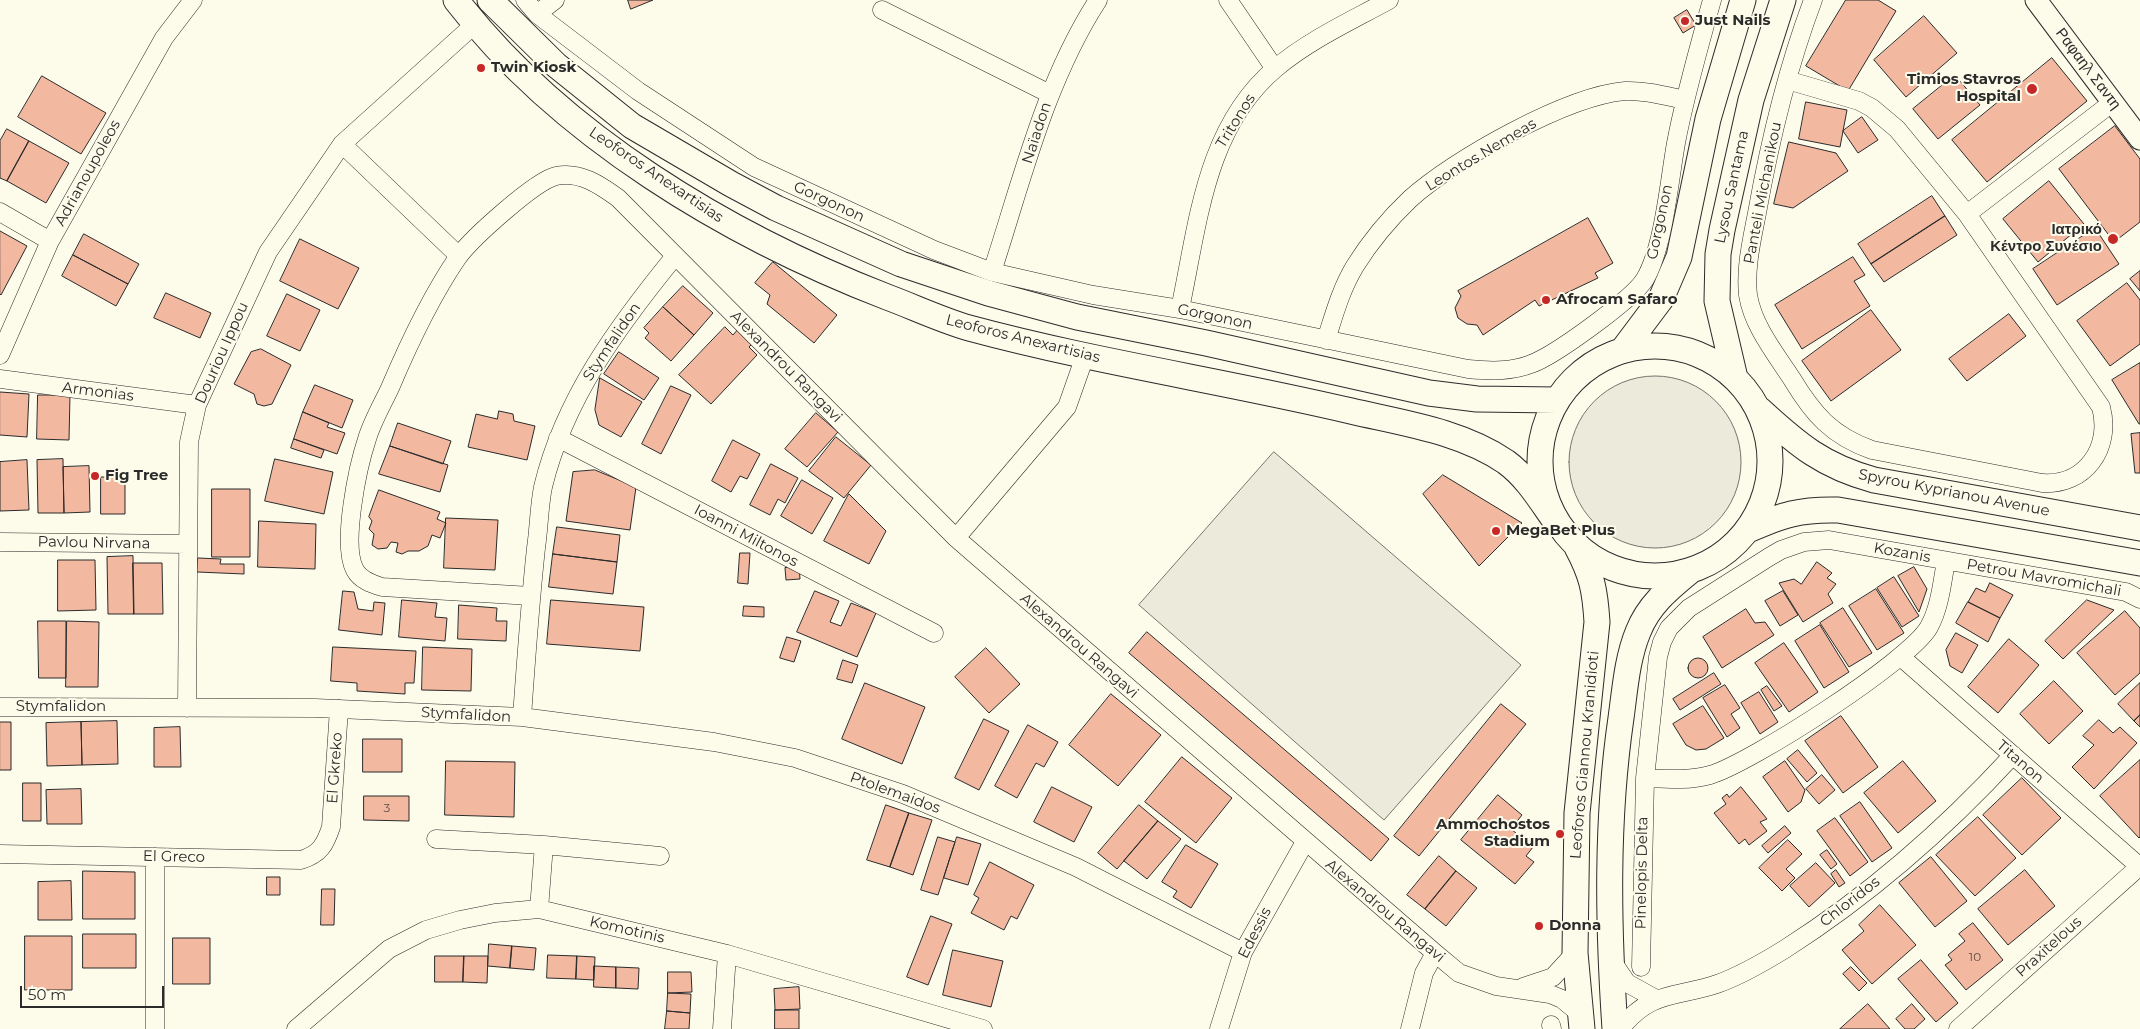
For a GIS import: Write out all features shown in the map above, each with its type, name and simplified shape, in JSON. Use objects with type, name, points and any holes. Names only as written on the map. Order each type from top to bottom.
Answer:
[{"type":"main road","name":"Leoforos Anexartisias","points":[[456,0],[475,24],[535,86],[596,136],[703,209],[825,273],[966,327],[1085,356],[1303,399],[1411,425],[1463,441],[1504,461],[1521,475],[1558,525]]},
{"type":"main road","name":"Leoforos Anexartisias","points":[[490,0],[556,65],[632,126],[776,208],[902,264],[988,293],[1077,317],[1206,343],[1428,393],[1477,399],[1557,400]]},
{"type":"main road","points":[[1622,351],[1661,299],[1679,258],[1708,119],[1743,0]]},
{"type":"main road","name":"Lysou Santama","points":[[1735,378],[1717,301],[1718,254],[1751,100],[1783,0]]},
{"type":"main road","points":[[1652,346],[1682,349],[1710,360],[1735,378],[1758,409],[1769,439],[1770,471],[1763,502],[1748,530],[1723,555],[1691,570],[1661,576],[1631,574],[1602,563],[1577,546],[1558,525],[1545,497],[1540,464],[1544,431],[1557,400],[1574,378],[1596,362],[1622,351],[1652,346]]},
{"type":"main road","name":"Spyrou Kyprianou Avenue","points":[[1758,409],[1813,455],[1850,473],[1874,480],[2140,528]]},
{"type":"main road","points":[[1748,530],[1782,515],[1805,510],[1838,510],[2140,563]]},
{"type":"main road","name":"Leoforos Giannou Kranidioti","points":[[1577,546],[1590,572],[1596,595],[1597,622],[1577,812],[1575,953],[1580,1021]]},
{"type":"main road","name":"Leoforos Giannou Kranidioti","points":[[1615,1029],[1610,959],[1609,895],[1612,807],[1617,743],[1627,674],[1638,632],[1647,614],[1664,593],[1691,570]]},
{"type":"street","name":"Adrianoupoleos","points":[[0,355],[50,241],[164,38],[193,0]]},
{"type":"street","name":"Gorgonon","points":[[525,0],[538,14],[638,91],[754,166],[934,250],[992,272],[1093,295],[1180,309],[1481,370],[1520,368],[1542,359],[1628,299],[1644,279],[1658,239],[1685,100],[1712,0]]},
{"type":"street","points":[[538,14],[554,0]]},
{"type":"street","name":"Naïadon","points":[[992,272],[1050,94],[1083,24],[1098,0]]},
{"type":"street","points":[[1228,0],[1275,69]]},
{"type":"street","name":"Tritonos","points":[[1180,309],[1205,188],[1220,144],[1245,104],[1275,69],[1304,48],[1389,0]]},
{"type":"street","name":"Panteli Michanikou","points":[[1813,0],[1787,80],[1763,178],[1750,247],[1747,283],[1751,309],[1758,325],[1804,399],[1837,434],[1872,450],[2042,483],[2068,481],[2085,469],[2102,439],[2104,418],[2101,407],[1967,214]]},
{"type":"street","name":"Ραφαηλ Σαντη","points":[[2036,0],[2140,139]]},
{"type":"street","points":[[882,10],[1050,94]]},
{"type":"street","name":"Douriou Ippou","points":[[187,708],[188,442],[197,405],[268,252],[342,144],[475,24]]},
{"type":"street","points":[[1787,80],[1846,96],[1872,108],[1897,129],[1967,214],[2113,102]]},
{"type":"street","name":"Leontos Nemeas","points":[[1326,340],[1340,295],[1354,267],[1391,219],[1431,182],[1507,136],[1564,108],[1593,98],[1627,91],[1644,92],[1685,100]]},
{"type":"street","points":[[342,144],[459,256]]},
{"type":"street","points":[[531,596],[382,587],[370,584],[362,578],[354,569],[350,555],[351,514],[366,439],[414,332],[459,256],[516,201],[540,182],[557,176],[580,176],[600,185],[618,198],[675,256]]},
{"type":"street","points":[[0,212],[50,241]]},
{"type":"street","name":"Stymfalidon","points":[[0,707],[339,709],[522,717],[531,596],[543,489],[558,438],[580,389],[608,344],[675,256]]},
{"type":"street","name":"Alexandrou Rangavi","points":[[675,256],[956,538],[1435,954],[1466,976],[1496,986],[1550,994],[1562,999],[1580,1021]]},
{"type":"street","points":[[956,538],[1067,407],[1085,356]]},
{"type":"street","name":"Armonias","points":[[0,379],[197,405]]},
{"type":"street","name":"Ioanni Miltonos","points":[[558,438],[934,634]]},
{"type":"street","name":"Kozanis","points":[[1829,540],[1946,561],[1938,603],[1929,627],[1901,657],[1832,705],[1726,769],[1694,778],[1676,780],[1645,778],[1658,656],[1669,628],[1689,608],[1781,550],[1804,542],[1829,540]]},
{"type":"street","name":"Pavlou Nirvana","points":[[0,542],[188,544]]},
{"type":"street","name":"Petrou Mavromichali","points":[[1946,561],[2126,592],[2140,599]]},
{"type":"street","name":"Titanon","points":[[1901,657],[2140,866]]},
{"type":"street","name":"El Gkreko","points":[[331,827],[339,709]]},
{"type":"street","name":"Ptolemaidos","points":[[522,717],[714,742],[804,761],[903,794],[1076,867],[1243,952]]},
{"type":"street","name":"Chloridos","points":[[1620,1029],[1634,1014],[1656,999],[1720,983],[1784,950],[1836,914],[1957,813],[2013,755]]},
{"type":"street","name":"Pinelopis Delta","points":[[1641,967],[1645,778]]},
{"type":"street","name":"El Greco","points":[[0,854],[301,860],[315,856],[325,845],[331,827]]},
{"type":"street","points":[[436,839],[544,845],[660,856]]},
{"type":"street","name":"Edessis","points":[[1219,1029],[1243,952],[1305,842]]},
{"type":"street","points":[[539,909],[544,845]]},
{"type":"street","points":[[155,857],[155,1029]]},
{"type":"street","name":"Praxitelous","points":[[1958,1029],[2140,866]]},
{"type":"street","name":"Komotinis","points":[[296,1029],[389,949],[426,930],[460,920],[495,913],[539,909],[727,954],[984,1029]]},
{"type":"street","name":"Alexandrou Rangavi","points":[[1517,988],[1541,983],[1553,977],[1575,953]]},
{"type":"street","points":[[722,1029],[727,954]]},
{"type":"street","points":[[1410,1029],[1424,973],[1435,954]]},
{"type":"street","points":[[1610,959],[1627,983],[1656,999]]},
{"type":"shaded area","points":[[1663,376],[1672,377],[1696,386],[1710,395],[1722,407],[1735,429],[1740,445],[1740,479],[1735,495],[1722,517],[1710,529],[1688,542],[1672,547],[1647,548],[1638,547],[1614,538],[1600,529],[1588,517],[1575,495],[1570,479],[1569,454],[1570,445],[1579,421],[1588,407],[1600,395],[1622,382],[1638,377]]},
{"type":"shaded area","points":[[1274,452],[1521,665],[1384,820],[1139,605]]},
{"type":"building","points":[[628,0],[653,0],[631,9]]},
{"type":"building","points":[[1846,0],[1878,0],[1896,11],[1848,91],[1806,66]]},
{"type":"building","name":"Just Nails","points":[[1687,10],[1696,25],[1683,33],[1674,18]]},
{"type":"building","points":[[1924,16],[1957,53],[1906,97],[1874,60]]},
{"type":"building","points":[[2052,58],[2087,101],[1987,182],[1952,140]]},
{"type":"building","points":[[1955,75],[1980,105],[1938,139],[1913,109]]},
{"type":"building","points":[[42,76],[106,113],[81,154],[18,117]]},
{"type":"building","points":[[1806,102],[1847,110],[1840,147],[1799,139]]},
{"type":"building","points":[[1862,117],[1878,140],[1858,153],[1843,131]]},
{"type":"building","points":[[2115,126],[2140,159],[2140,222],[2114,242],[2059,169]]},
{"type":"building","points":[[7,129],[29,141],[7,181],[0,178],[0,141]]},
{"type":"building","points":[[29,141],[69,163],[46,203],[7,181]]},
{"type":"building","points":[[1789,142],[1836,153],[1848,171],[1793,208],[1774,204]]},
{"type":"building","points":[[2049,181],[2084,224],[2038,262],[2003,219]]},
{"type":"building","points":[[1932,196],[1945,216],[1871,264],[1858,244]]},
{"type":"building","points":[[1945,216],[1957,235],[1884,282],[1871,264]]},
{"type":"building","points":[[1588,218],[1613,263],[1595,273],[1598,278],[1539,306],[1535,300],[1483,335],[1477,325],[1467,324],[1458,318],[1455,308],[1461,296],[1458,291]]},
{"type":"building","points":[[2095,228],[2119,264],[2057,305],[2033,269]]},
{"type":"building","points":[[0,231],[27,246],[1,295],[0,294]]},
{"type":"building","points":[[84,234],[139,264],[128,284],[73,255]]},
{"type":"building","points":[[300,239],[359,268],[338,309],[280,281]]},
{"type":"building","points":[[73,255],[128,284],[116,306],[62,276]]},
{"type":"building","points":[[1853,257],[1865,275],[1854,281],[1870,306],[1802,349],[1775,305]]},
{"type":"building","points":[[773,262],[837,315],[814,343],[767,304],[770,295],[755,283]]},
{"type":"building","points":[[2140,271],[2140,291],[2130,279]]},
{"type":"building","points":[[2127,283],[2140,300],[2140,344],[2110,366],[2077,321]]},
{"type":"building","points":[[683,286],[713,313],[694,335],[663,307]]},
{"type":"building","points":[[166,293],[211,313],[200,338],[154,318]]},
{"type":"building","points":[[287,294],[320,310],[300,351],[267,336]]},
{"type":"building","points":[[663,307],[694,335],[671,361],[645,338],[649,333],[644,328]]},
{"type":"building","points":[[1871,310],[1901,350],[1831,401],[1802,361]]},
{"type":"building","points":[[2009,314],[2026,336],[1967,381],[1949,359]]},
{"type":"building","points":[[725,327],[733,335],[739,328],[754,342],[749,347],[757,355],[711,404],[679,375]]},
{"type":"building","points":[[261,349],[291,365],[272,404],[264,406],[257,404],[254,394],[234,384],[251,352]]},
{"type":"building","points":[[619,352],[659,378],[644,400],[604,374]]},
{"type":"building","points":[[2140,363],[2140,424],[2139,424],[2112,380]]},
{"type":"building","points":[[600,378],[642,402],[621,437],[599,425],[595,410]]},
{"type":"building","points":[[315,385],[353,400],[342,428],[303,412]]},
{"type":"building","points":[[671,386],[691,395],[661,454],[642,444]]},
{"type":"building","points":[[0,392],[29,394],[27,437],[0,435]]},
{"type":"building","points":[[38,395],[70,395],[69,440],[37,439]]},
{"type":"building","points":[[499,411],[513,414],[514,421],[535,426],[527,460],[468,447],[476,414],[497,419]]},
{"type":"building","points":[[303,412],[329,423],[327,427],[345,433],[337,454],[294,439]]},
{"type":"building","points":[[816,413],[838,432],[807,467],[785,449]]},
{"type":"building","points":[[398,423],[451,441],[443,464],[390,446]]},
{"type":"building","points":[[2140,433],[2140,473],[2135,473],[2131,434]]},
{"type":"building","points":[[836,437],[871,465],[844,498],[809,471]]},
{"type":"building","points":[[294,439],[324,450],[321,458],[291,448]]},
{"type":"building","points":[[733,440],[760,454],[747,479],[740,476],[731,492],[712,481]]},
{"type":"building","points":[[390,446],[448,465],[440,492],[379,474]]},
{"type":"building","points":[[63,459],[64,513],[38,513],[37,460]]},
{"type":"building","points":[[275,459],[333,472],[324,514],[265,501]]},
{"type":"building","points":[[27,460],[29,510],[0,511],[0,462]]},
{"type":"building","points":[[771,464],[798,478],[785,503],[778,499],[770,515],[750,505]]},
{"type":"building","points":[[89,466],[90,512],[64,513],[63,467]]},
{"type":"building","points":[[595,470],[636,487],[630,530],[566,521],[573,472]]},
{"type":"building","points":[[1443,475],[1522,523],[1479,566],[1423,494]]},
{"type":"building","points":[[101,477],[125,477],[125,514],[101,514]]},
{"type":"building","points":[[802,480],[833,498],[812,534],[781,516]]},
{"type":"building","points":[[212,489],[250,489],[250,557],[212,557]]},
{"type":"building","points":[[379,490],[440,512],[437,519],[446,523],[440,538],[432,535],[428,546],[419,551],[408,551],[402,554],[396,552],[398,543],[391,542],[387,548],[378,549],[372,545],[374,534],[369,529],[372,521],[369,517]]},
{"type":"building","points":[[849,494],[886,531],[869,564],[824,541]]},
{"type":"building","points":[[446,518],[498,520],[495,570],[444,568]]},
{"type":"building","points":[[259,521],[316,524],[315,569],[258,567]]},
{"type":"building","points":[[557,527],[620,535],[617,562],[553,554]]},
{"type":"building","points":[[740,553],[750,553],[748,584],[738,583]]},
{"type":"building","points":[[553,554],[617,562],[613,594],[549,587]]},
{"type":"building","points":[[133,556],[134,614],[108,614],[107,557]]},
{"type":"building","points":[[198,558],[221,559],[220,564],[244,564],[244,574],[197,572]]},
{"type":"building","points":[[58,560],[95,560],[96,610],[58,611]]},
{"type":"building","points":[[1817,562],[1832,573],[1827,578],[1836,584],[1828,594],[1833,603],[1803,622],[1779,583],[1794,579],[1801,584]]},
{"type":"building","points":[[133,563],[162,563],[163,614],[134,614]]},
{"type":"building","points":[[799,566],[800,579],[786,580],[785,568]]},
{"type":"building","points":[[1914,567],[1927,589],[1919,612],[1898,576]]},
{"type":"building","points":[[1894,577],[1919,616],[1902,627],[1877,588]]},
{"type":"building","points":[[1990,583],[2013,595],[2000,618],[1968,602],[1976,588],[1985,592]]},
{"type":"building","points":[[1876,589],[1904,633],[1877,650],[1849,606]]},
{"type":"building","points":[[343,591],[354,592],[358,609],[373,611],[374,602],[385,603],[382,635],[339,630]]},
{"type":"building","points":[[815,591],[839,601],[830,622],[841,626],[851,603],[876,613],[857,657],[797,632]]},
{"type":"building","points":[[1783,591],[1798,615],[1780,626],[1765,601]]},
{"type":"building","points":[[402,600],[437,603],[435,617],[447,618],[445,641],[399,637]]},
{"type":"building","points":[[551,600],[644,607],[640,651],[547,644]]},
{"type":"building","points":[[2087,600],[2114,610],[2063,659],[2045,641]]},
{"type":"building","points":[[1968,602],[2000,618],[1988,642],[1956,623]]},
{"type":"building","points":[[459,605],[497,608],[496,621],[507,621],[506,641],[458,639]]},
{"type":"building","points":[[744,606],[764,607],[764,617],[743,616]]},
{"type":"building","points":[[1843,608],[1872,653],[1849,667],[1820,623]]},
{"type":"building","points":[[1746,609],[1755,623],[1765,622],[1774,635],[1722,668],[1703,637]]},
{"type":"building","points":[[2125,611],[2140,628],[2140,673],[2115,695],[2077,653]]},
{"type":"building","points":[[38,621],[66,621],[66,678],[39,678]]},
{"type":"building","points":[[67,621],[99,622],[98,687],[66,687]]},
{"type":"building","points":[[1820,625],[1849,672],[1824,688],[1795,641]]},
{"type":"building","points":[[1147,632],[1389,839],[1371,861],[1129,653]]},
{"type":"building","points":[[1956,633],[1978,645],[1962,673],[1950,666],[1946,650]]},
{"type":"building","points":[[787,637],[801,641],[794,662],[780,658]]},
{"type":"building","points":[[2009,639],[2039,665],[1998,713],[1968,687]]},
{"type":"building","points":[[1784,643],[1818,692],[1789,712],[1755,663]]},
{"type":"building","points":[[333,647],[416,651],[414,683],[405,683],[405,694],[357,691],[357,683],[331,681]]},
{"type":"building","points":[[423,647],[472,649],[471,691],[422,690]]},
{"type":"building","points":[[986,648],[1020,684],[989,713],[955,677]]},
{"type":"building","points":[[1698,658],[1705,661],[1708,668],[1705,675],[1698,678],[1691,675],[1688,668],[1691,661]]},
{"type":"building","points":[[843,660],[858,665],[852,683],[837,679]]},
{"type":"building","points":[[1714,673],[1721,684],[1680,710],[1673,699]]},
{"type":"building","points":[[2054,681],[2083,711],[2049,744],[2020,714]]},
{"type":"building","points":[[865,683],[925,707],[902,764],[842,739]]},
{"type":"building","points":[[2140,683],[2140,715],[2134,721],[2118,704]]},
{"type":"building","points":[[1725,685],[1740,708],[1731,714],[1740,728],[1727,737],[1703,698]]},
{"type":"building","points":[[1767,686],[1782,706],[1774,711],[1761,690]]},
{"type":"building","points":[[1759,692],[1778,722],[1760,734],[1741,703]]},
{"type":"building","points":[[1111,694],[1161,735],[1118,786],[1069,745]]},
{"type":"building","points":[[1501,704],[1526,724],[1419,856],[1394,836]]},
{"type":"building","points":[[1703,706],[1724,738],[1706,749],[1696,750],[1686,745],[1673,724]]},
{"type":"building","points":[[2140,715],[2140,727],[2134,721]]},
{"type":"building","points":[[1841,716],[1878,767],[1843,793],[1805,741]]},
{"type":"building","points":[[984,719],[1009,731],[979,790],[955,778]]},
{"type":"building","points":[[2099,720],[2113,733],[2120,727],[2137,743],[2094,789],[2072,767],[2094,745],[2083,736]]},
{"type":"building","points":[[117,721],[118,764],[82,765],[81,722]]},
{"type":"building","points":[[0,722],[11,722],[11,770],[0,770]]},
{"type":"building","points":[[81,722],[82,765],[47,766],[46,723]]},
{"type":"building","points":[[1028,725],[1058,742],[1044,767],[1036,763],[1017,798],[995,786]]},
{"type":"building","points":[[180,727],[181,767],[154,767],[154,728]]},
{"type":"building","points":[[363,739],[402,739],[402,772],[363,772]]},
{"type":"building","points":[[1798,750],[1817,773],[1807,782],[1787,759]]},
{"type":"building","points":[[1182,757],[1232,798],[1196,843],[1145,802]]},
{"type":"building","points":[[2140,760],[2140,837],[2139,838],[2100,796]]},
{"type":"building","points":[[446,761],[515,762],[514,817],[445,815]]},
{"type":"building","points":[[1785,761],[1805,790],[1801,802],[1788,812],[1763,777]]},
{"type":"building","points":[[1903,761],[1936,801],[1898,833],[1864,793]]},
{"type":"building","points":[[1822,775],[1835,790],[1819,804],[1806,789]]},
{"type":"building","points":[[2022,778],[2061,818],[2022,855],[1983,815]]},
{"type":"building","points":[[23,783],[41,783],[41,821],[23,821]]},
{"type":"building","points":[[1052,787],[1092,807],[1074,842],[1034,822]]},
{"type":"building","points":[[1741,787],[1767,819],[1760,822],[1767,831],[1749,845],[1745,839],[1739,844],[1714,813],[1726,804],[1722,798],[1727,794],[1729,797]]},
{"type":"building","points":[[81,789],[82,824],[47,824],[46,790]]},
{"type":"building","points":[[1498,795],[1522,815],[1511,829],[1533,847],[1526,856],[1534,862],[1515,884],[1461,840]]},
{"type":"building","points":[[364,796],[409,796],[409,821],[364,820]]},
{"type":"building","points":[[1860,802],[1892,848],[1872,862],[1840,816]]},
{"type":"building","points":[[886,805],[909,813],[890,867],[867,860]]},
{"type":"building","points":[[1139,805],[1158,821],[1117,869],[1098,853]]},
{"type":"building","points":[[909,813],[932,820],[913,875],[890,867]]},
{"type":"building","points":[[1978,817],[2016,858],[1975,896],[1936,855]]},
{"type":"building","points":[[1835,818],[1868,862],[1850,876],[1817,831]]},
{"type":"building","points":[[1158,821],[1181,839],[1147,879],[1124,861]]},
{"type":"building","points":[[1785,826],[1791,833],[1768,853],[1762,846]]},
{"type":"building","points":[[938,837],[955,842],[938,895],[921,890]]},
{"type":"building","points":[[957,837],[981,844],[968,885],[944,878]]},
{"type":"building","points":[[1788,840],[1802,854],[1786,869],[1795,878],[1782,891],[1759,868]]},
{"type":"building","points":[[1186,845],[1218,864],[1191,908],[1173,897],[1177,891],[1162,882]]},
{"type":"building","points":[[1827,850],[1837,864],[1831,869],[1820,855]]},
{"type":"building","points":[[1439,856],[1456,871],[1425,909],[1407,895]]},
{"type":"building","points":[[1931,857],[1967,901],[1935,927],[1899,883]]},
{"type":"building","points":[[990,862],[1034,885],[1017,919],[1011,916],[1004,930],[971,913],[979,898],[974,895]]},
{"type":"building","points":[[1816,863],[1835,883],[1809,907],[1790,886]]},
{"type":"building","points":[[1836,870],[1845,883],[1839,887],[1831,874]]},
{"type":"building","points":[[2025,870],[2055,906],[2008,945],[1978,909]]},
{"type":"building","points":[[83,871],[135,872],[135,919],[83,919]]},
{"type":"building","points":[[1456,871],[1477,888],[1446,926],[1425,909]]},
{"type":"building","points":[[267,877],[280,877],[280,895],[267,895]]},
{"type":"building","points":[[71,881],[72,920],[38,920],[38,882]]},
{"type":"building","points":[[322,889],[335,889],[334,925],[321,925]]},
{"type":"building","points":[[1880,905],[1916,945],[1872,984],[1842,950],[1864,931],[1859,925]]},
{"type":"building","points":[[931,916],[952,924],[928,985],[907,977]]},
{"type":"building","points":[[1973,923],[2003,960],[1966,990],[1945,965],[1952,960],[1948,955],[1965,941],[1959,934]]},
{"type":"building","points":[[83,934],[136,934],[136,968],[83,968]]},
{"type":"building","points":[[25,936],[72,936],[72,990],[25,990]]},
{"type":"building","points":[[173,938],[210,938],[210,984],[173,984]]},
{"type":"building","points":[[489,944],[512,946],[510,968],[488,966]]},
{"type":"building","points":[[512,946],[536,948],[534,970],[510,968]]},
{"type":"building","points":[[953,950],[1003,961],[991,1007],[943,995]]},
{"type":"building","points":[[548,955],[577,956],[576,979],[547,978]]},
{"type":"building","points":[[435,956],[464,956],[463,982],[435,982]]},
{"type":"building","points":[[464,956],[488,956],[487,983],[463,982]]},
{"type":"building","points":[[577,956],[595,957],[594,980],[576,979]]},
{"type":"building","points":[[1921,960],[1958,1003],[1936,1022],[1898,979]]},
{"type":"building","points":[[594,966],[616,967],[616,988],[594,987]]},
{"type":"building","points":[[616,967],[639,968],[638,989],[616,988]]},
{"type":"building","points":[[1851,967],[1867,983],[1859,991],[1843,974]]},
{"type":"building","points":[[668,972],[691,972],[692,992],[668,993]]},
{"type":"building","points":[[799,987],[800,1009],[775,1010],[774,989]]},
{"type":"building","points":[[668,993],[691,994],[690,1013],[667,1011]]},
{"type":"building","points":[[1868,1004],[1890,1029],[1840,1029]]},
{"type":"building","points":[[1912,1004],[1925,1019],[1914,1029],[1905,1029],[1896,1019]]},
{"type":"building","points":[[775,1010],[799,1010],[799,1029],[775,1029]]},
{"type":"building","points":[[667,1011],[690,1013],[689,1029],[665,1029]]},
{"type":"place","name":"Just Nails","points":[[1685,21]]},
{"type":"place","name":"Twin Kiosk","points":[[481,68]]},
{"type":"place","name":"Timios Stavros Hospital","points":[[2032,89]]},
{"type":"place","name":"Ιατρικό Κέντρο Συνέσιο","points":[[2113,239]]},
{"type":"place","name":"Afrocam Safaro","points":[[1546,300]]},
{"type":"place","name":"Fig Tree","points":[[95,476]]},
{"type":"place","name":"MegaBet Plus","points":[[1496,531]]},
{"type":"place","name":"Ammochostos Stadium","points":[[1560,834]]},
{"type":"place","name":"Donna","points":[[1539,926]]}]
